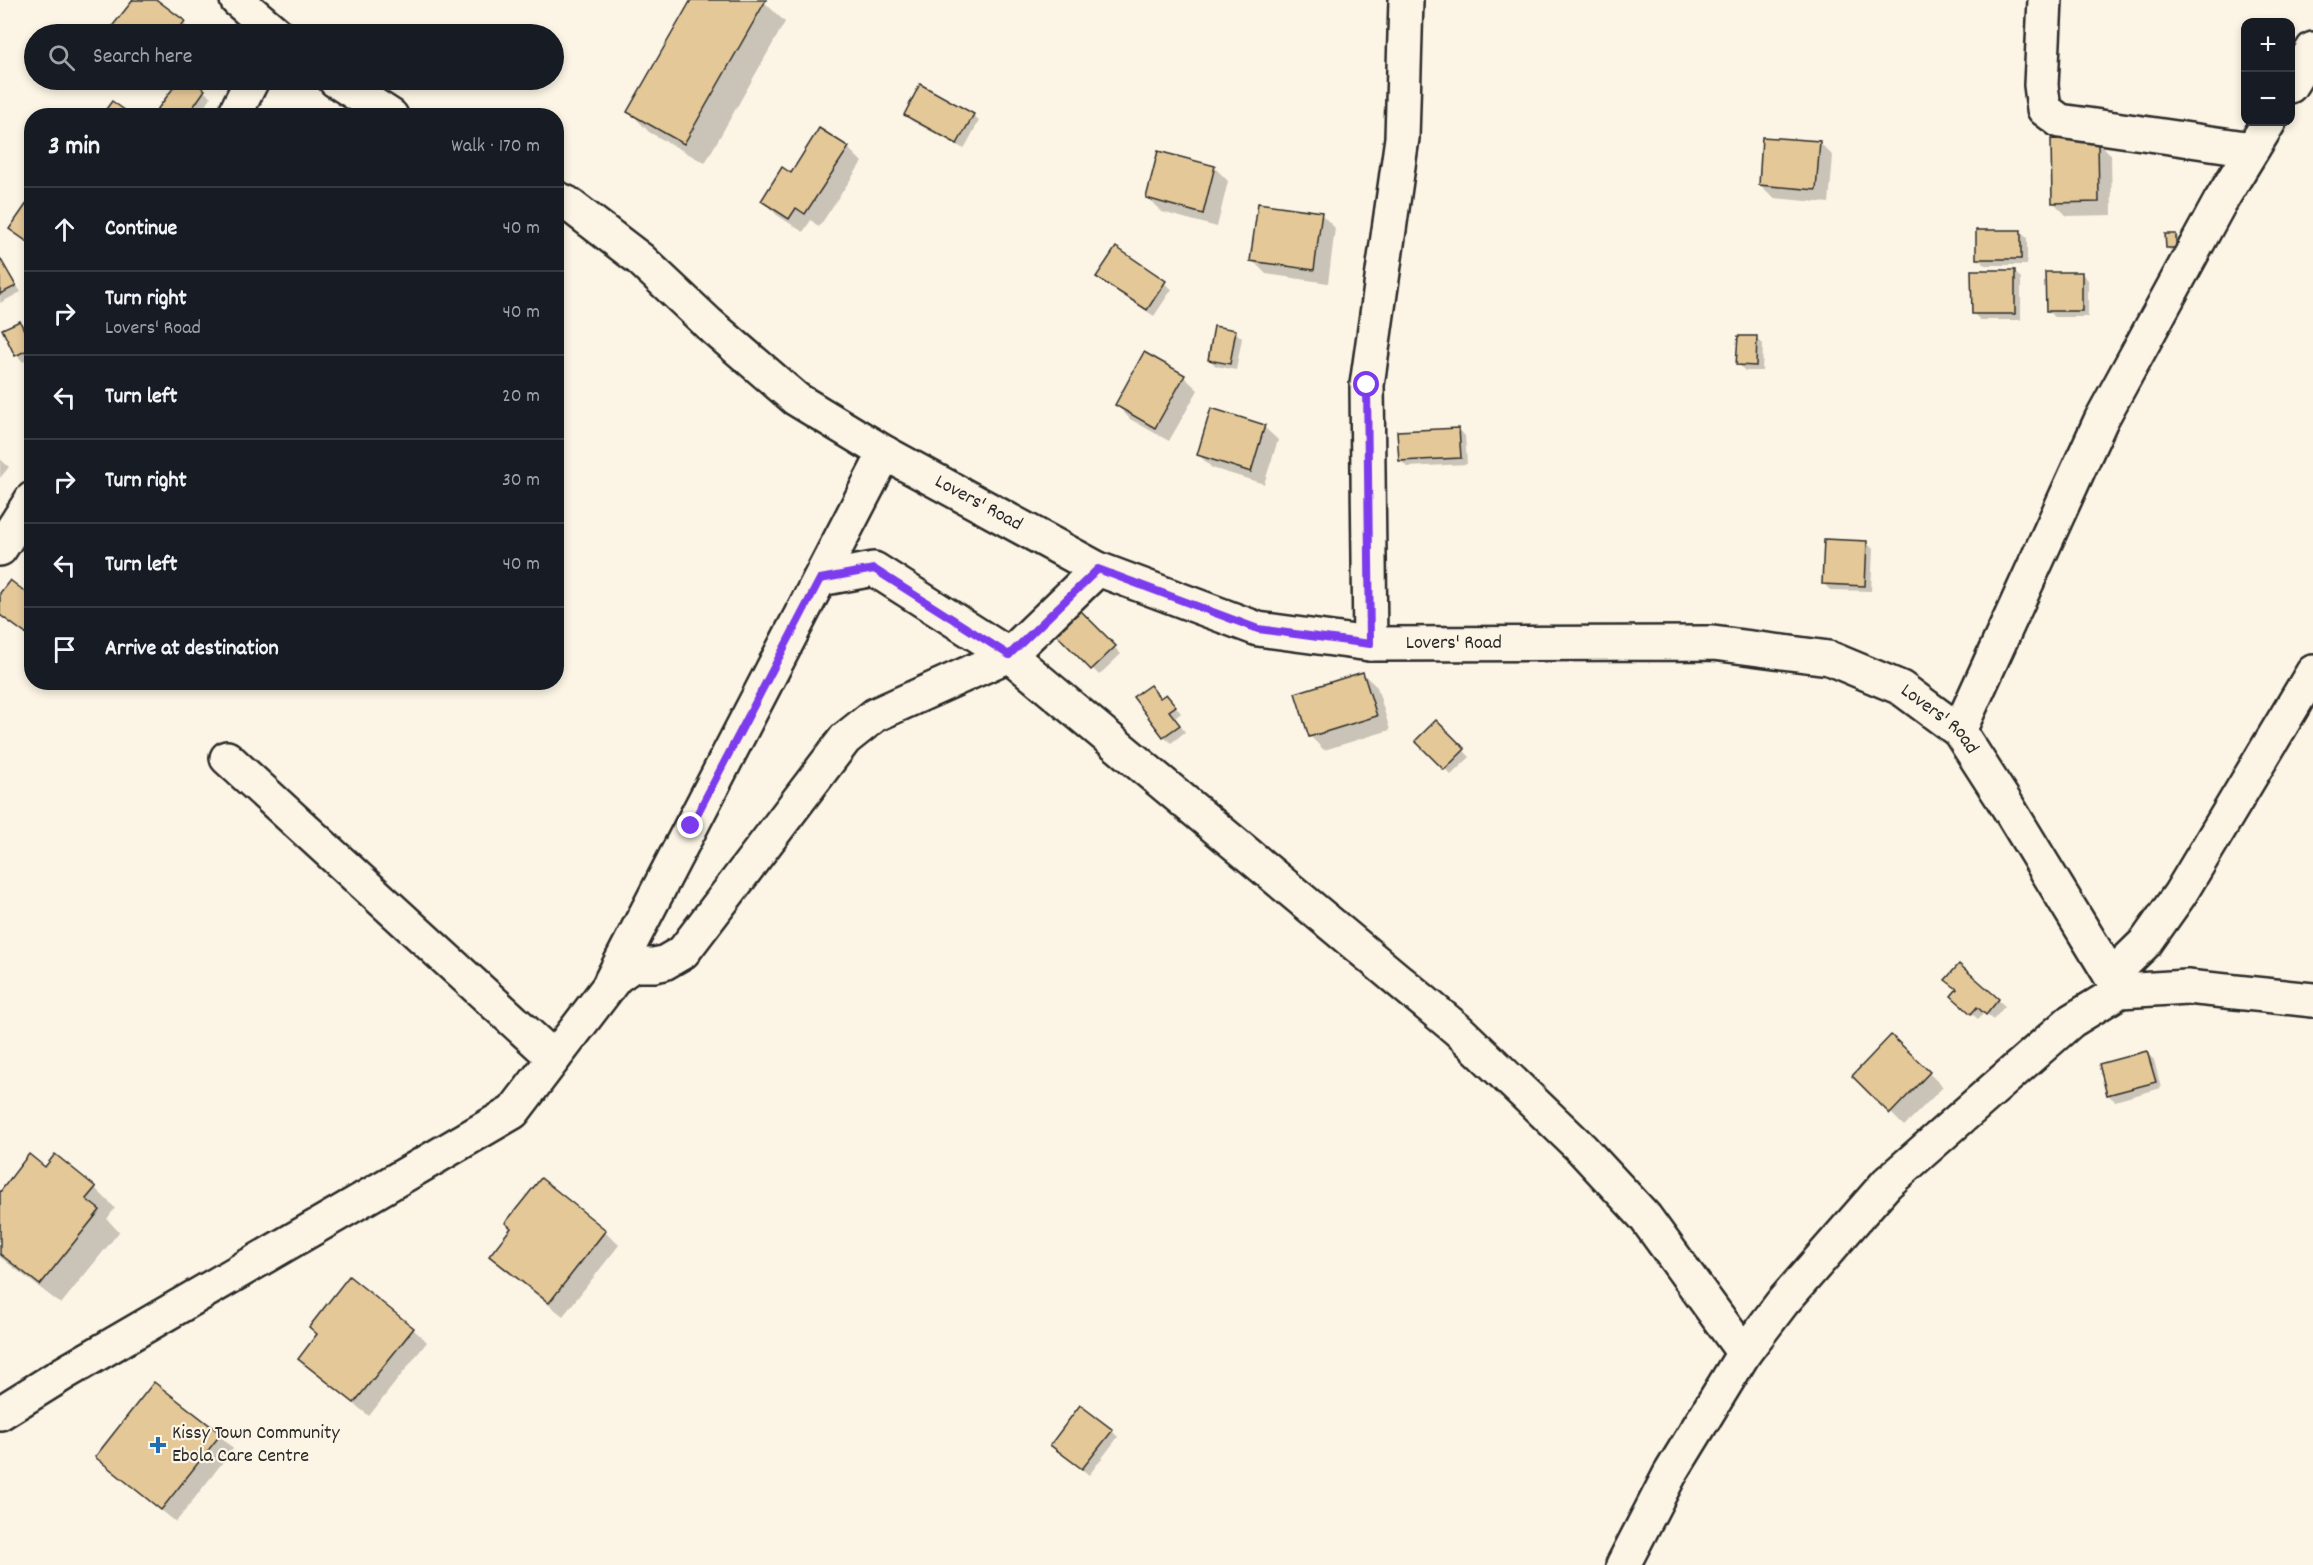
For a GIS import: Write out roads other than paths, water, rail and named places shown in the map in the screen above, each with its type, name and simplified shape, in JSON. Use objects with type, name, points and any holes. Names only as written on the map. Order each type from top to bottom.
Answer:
[{"type":"street","points":[[237,0],[265,24]]},
{"type":"street","points":[[1370,644],[1367,385],[1402,138],[1406,0]]},
{"type":"street","points":[[1959,731],[2101,420],[2220,202],[2261,135],[2060,121],[2044,109],[2041,86],[2045,0]]},
{"type":"street","points":[[2295,78],[2313,49]]},
{"type":"street","points":[[238,108],[247,90]]},
{"type":"street","points":[[350,90],[378,108]]},
{"type":"street","name":"Lovers' Road","points":[[564,202],[640,260],[709,324],[796,399],[885,453],[1098,569],[1258,629],[1370,644],[1713,643],[1829,658],[1902,688],[1959,731],[2116,983]]},
{"type":"street","points":[[606,990],[885,453]]},
{"type":"street","points":[[0,549],[24,512]]},
{"type":"street","points":[[820,579],[874,569],[1009,655],[1466,1038],[1582,1149],[1645,1217],[1744,1353]]},
{"type":"street","points":[[0,1413],[76,1366],[513,1112],[616,977],[633,965],[654,966],[664,963],[683,951],[845,739],[875,715],[1009,655],[1098,569]]},
{"type":"street","points":[[1623,1565],[1670,1474],[1744,1353],[1782,1303],[1887,1183],[2116,983],[2180,894],[2313,672]]},
{"type":"street","points":[[227,758],[554,1058]]},
{"type":"street","points":[[2116,983],[2187,987],[2313,1000]]},
{"type":"place","name":"Kissy Town Community Ebola Care Centre","points":[[158,1445]]}]
